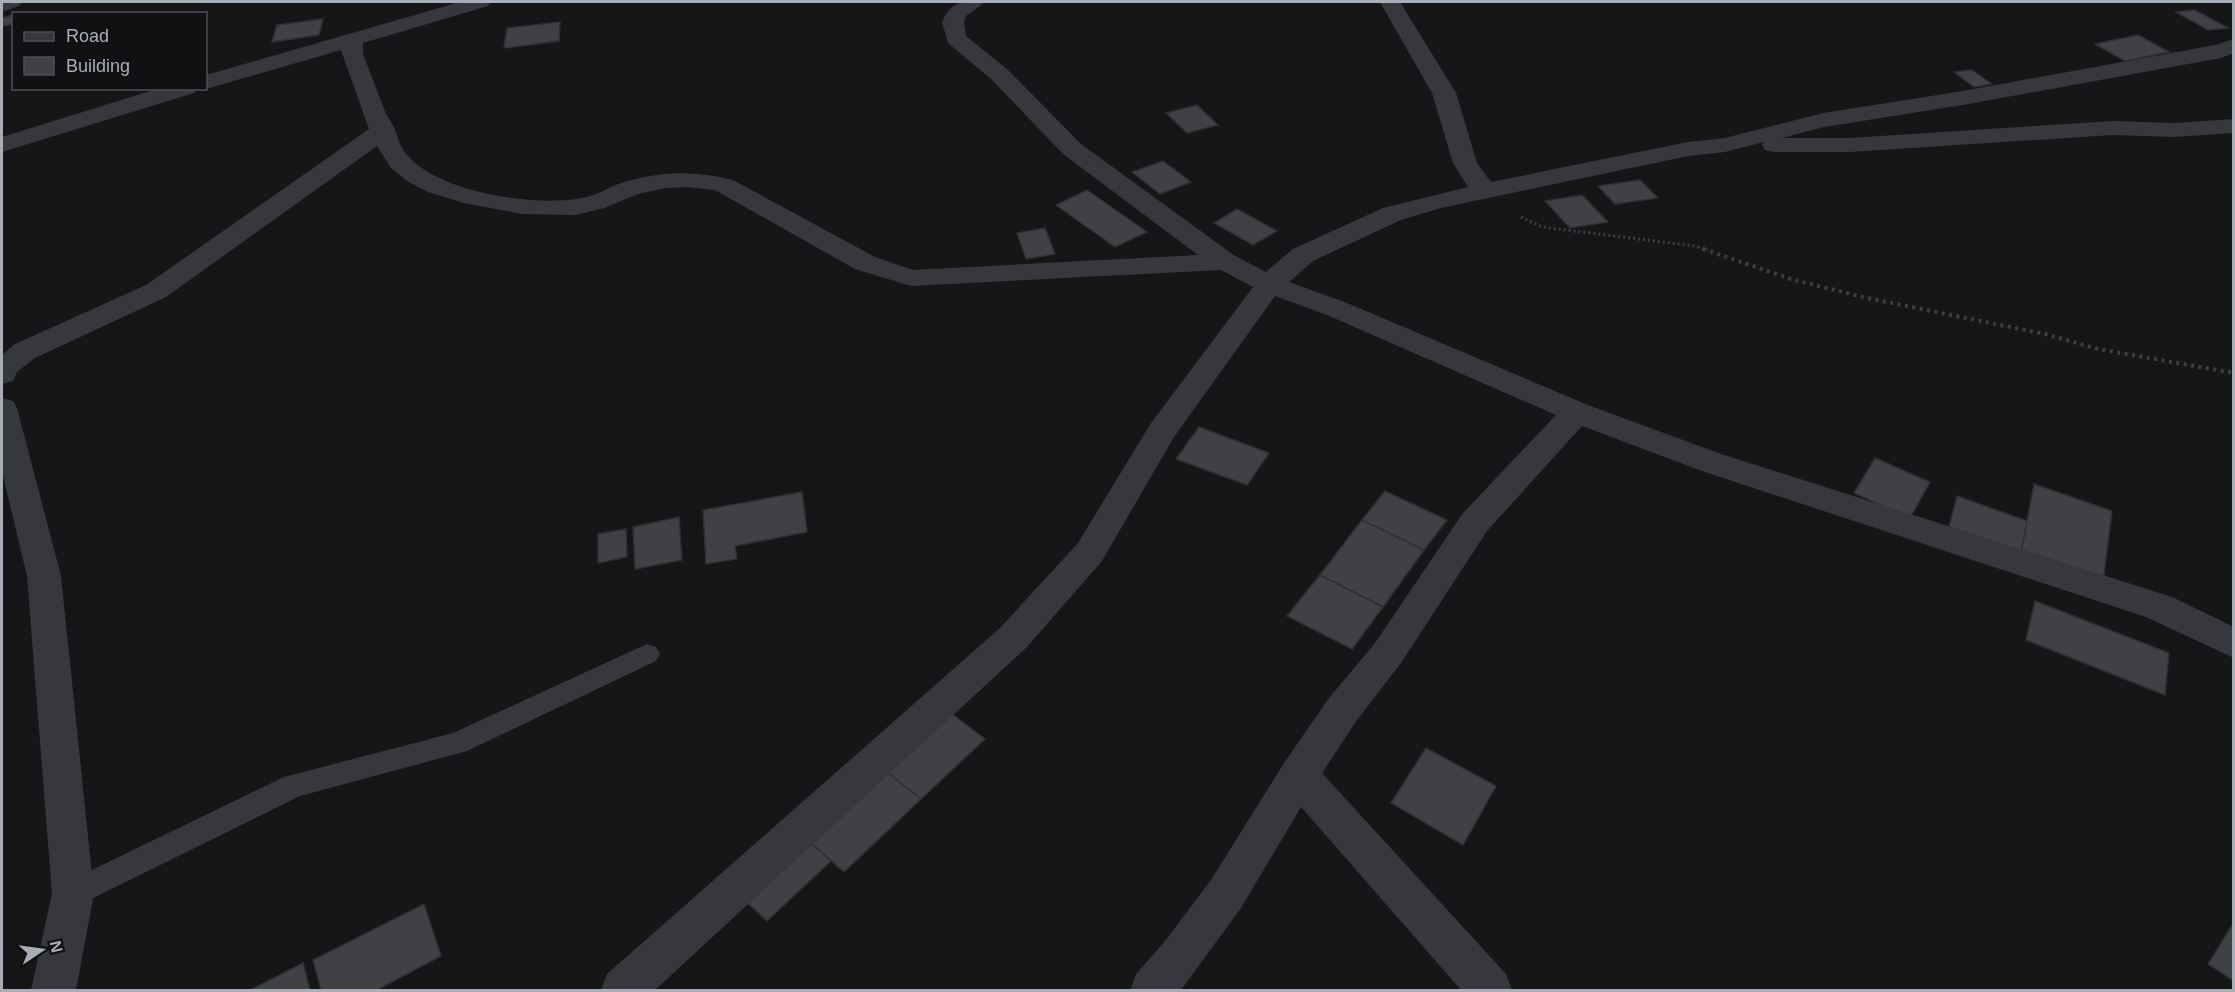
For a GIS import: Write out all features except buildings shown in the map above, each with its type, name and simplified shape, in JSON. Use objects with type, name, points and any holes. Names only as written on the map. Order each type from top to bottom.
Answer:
[{"type":"street","points":[[2,6],[12,2]]},
{"type":"street","points":[[207,82],[481,2]]},
{"type":"street","points":[[973,2],[957,13],[953,22],[956,38],[1000,75],[1072,149],[1225,262],[1269,284],[1337,309],[1577,412],[1710,462],[2159,607],[2234,644]]},
{"type":"street","points":[[1390,2],[1444,93],[1466,163],[1484,191]]},
{"type":"street","points":[[351,38],[352,54],[389,148],[401,164],[424,182],[505,206],[550,209],[594,204],[629,189],[674,178],[698,178],[723,184],[866,262],[911,278],[1225,262]]},
{"type":"street","points":[[623,990],[1013,638],[1090,552],[1162,431],[1269,284],[1303,255],[1392,214],[1436,201],[1688,149],[1725,144],[1823,120],[2103,74],[2221,51],[2234,45]]},
{"type":"street","points":[[2,144],[179,90]]},
{"type":"street","points":[[1725,144],[1850,145],[2113,128],[2174,130],[2234,126]]},
{"type":"street","points":[[2,374],[13,355],[156,291],[180,276],[383,130]]},
{"type":"street","points":[[2,408],[44,576],[73,894],[54,990]]},
{"type":"street","points":[[1152,990],[1181,956],[1226,894],[1298,775],[1343,709],[1388,653],[1475,522],[1577,412]]},
{"type":"street","points":[[1298,775],[1490,990]]},
{"type":"lane","points":[[73,894],[294,785],[458,743],[647,654]]},
{"type":"path","points":[[1484,191],[1510,211],[1542,228],[1695,246],[1794,280],[1867,298],[2045,334],[2098,349],[2234,373]]}]
